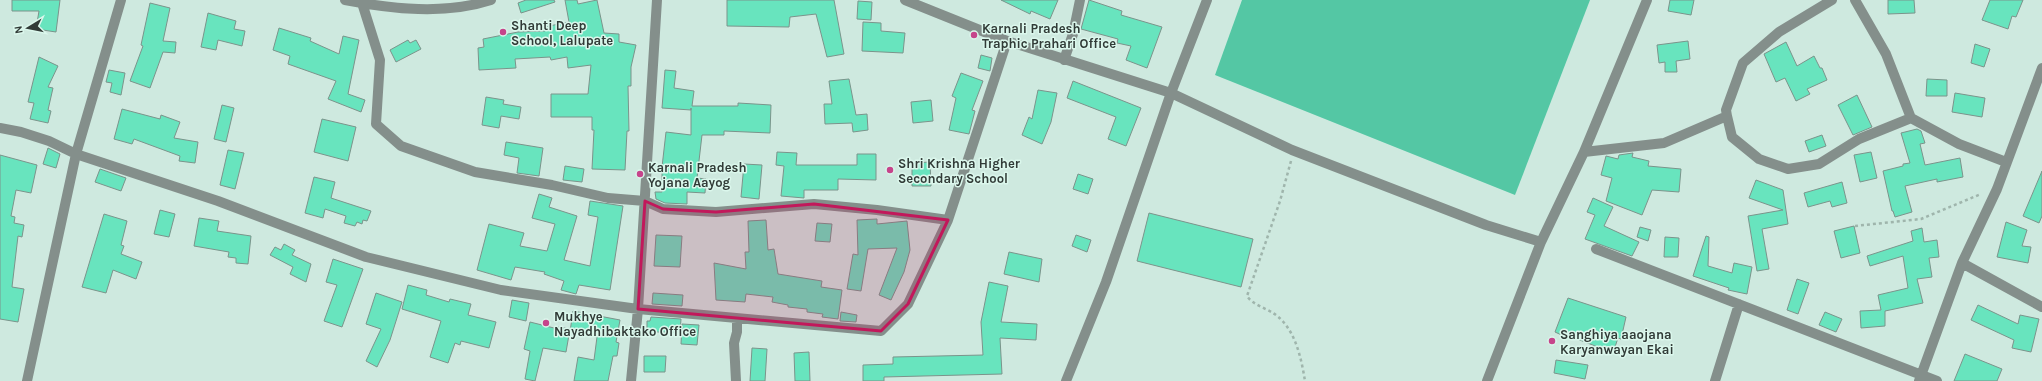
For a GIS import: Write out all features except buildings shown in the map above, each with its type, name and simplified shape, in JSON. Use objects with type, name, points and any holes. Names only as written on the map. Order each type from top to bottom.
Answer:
[{"type":"street","points":[[27,381],[76,154],[121,0]]},
{"type":"street","points":[[345,0],[424,9],[462,8],[491,0]]},
{"type":"street","points":[[631,381],[638,309],[657,0]]},
{"type":"street","points":[[905,0],[1007,41],[1171,93],[1292,150],[1472,220],[1541,242]]},
{"type":"street","points":[[1064,60],[1073,34],[1080,0]]},
{"type":"street","points":[[1066,381],[1106,282],[1171,93],[1207,0]]},
{"type":"street","points":[[1487,381],[1541,242],[1584,152],[1647,0]]},
{"type":"street","points":[[1832,0],[1779,32],[1743,63],[1726,110],[1732,137],[1759,159],[1788,169],[1819,164],[1858,139],[1911,118]]},
{"type":"street","points":[[1855,0],[1886,54],[1911,118],[1959,144],[2006,162]]},
{"type":"street","points":[[362,3],[380,60],[376,124],[401,146],[475,172],[552,185],[608,198],[645,201],[662,210],[716,212],[814,204],[877,210],[948,220]]},
{"type":"street","points":[[0,128],[50,140],[76,154],[218,202],[366,257],[501,290],[638,309],[881,331],[908,304],[948,220],[1007,41]]},
{"type":"street","points":[[1920,377],[1962,263],[1997,189],[2006,162],[2040,84],[2042,68]]},
{"type":"street","points":[[1584,152],[1664,143],[1727,116]]},
{"type":"street","points":[[1596,249],[1739,304],[1920,377],[1938,381]]},
{"type":"street","points":[[1962,263],[2042,307]]},
{"type":"street","points":[[1716,381],[1739,304]]},
{"type":"street","points":[[736,381],[734,343],[737,332],[737,319]]},
{"type":"path","points":[[1292,150],[1280,201],[1247,296],[1252,301],[1280,318],[1290,330],[1300,358],[1305,381]]},
{"type":"path","points":[[1855,226],[1921,219],[1977,195],[1997,189]]},
{"type":"highlighted area","points":[[645,201],[663,209],[716,212],[814,204],[948,220],[908,304],[881,331],[638,309]]},
{"type":"green space","points":[[1242,0],[1590,0],[1515,195],[1215,75]]},
{"type":"place","name":"Shanti Deep School, Lalupate","points":[[503,32]]},
{"type":"place","name":"Karnali Pradesh Traphic Prahari Office","points":[[974,35]]},
{"type":"place","name":"Shri Krishna Higher Secondary School","points":[[890,170]]},
{"type":"place","name":"Karnali Pradesh Yojana Aayog","points":[[640,174]]},
{"type":"place","name":"Mukhye Nayadhibaktako Office","points":[[546,323]]},
{"type":"place","name":"Sanghiya aaojana Karyanwayan Ekai","points":[[1552,341]]}]
